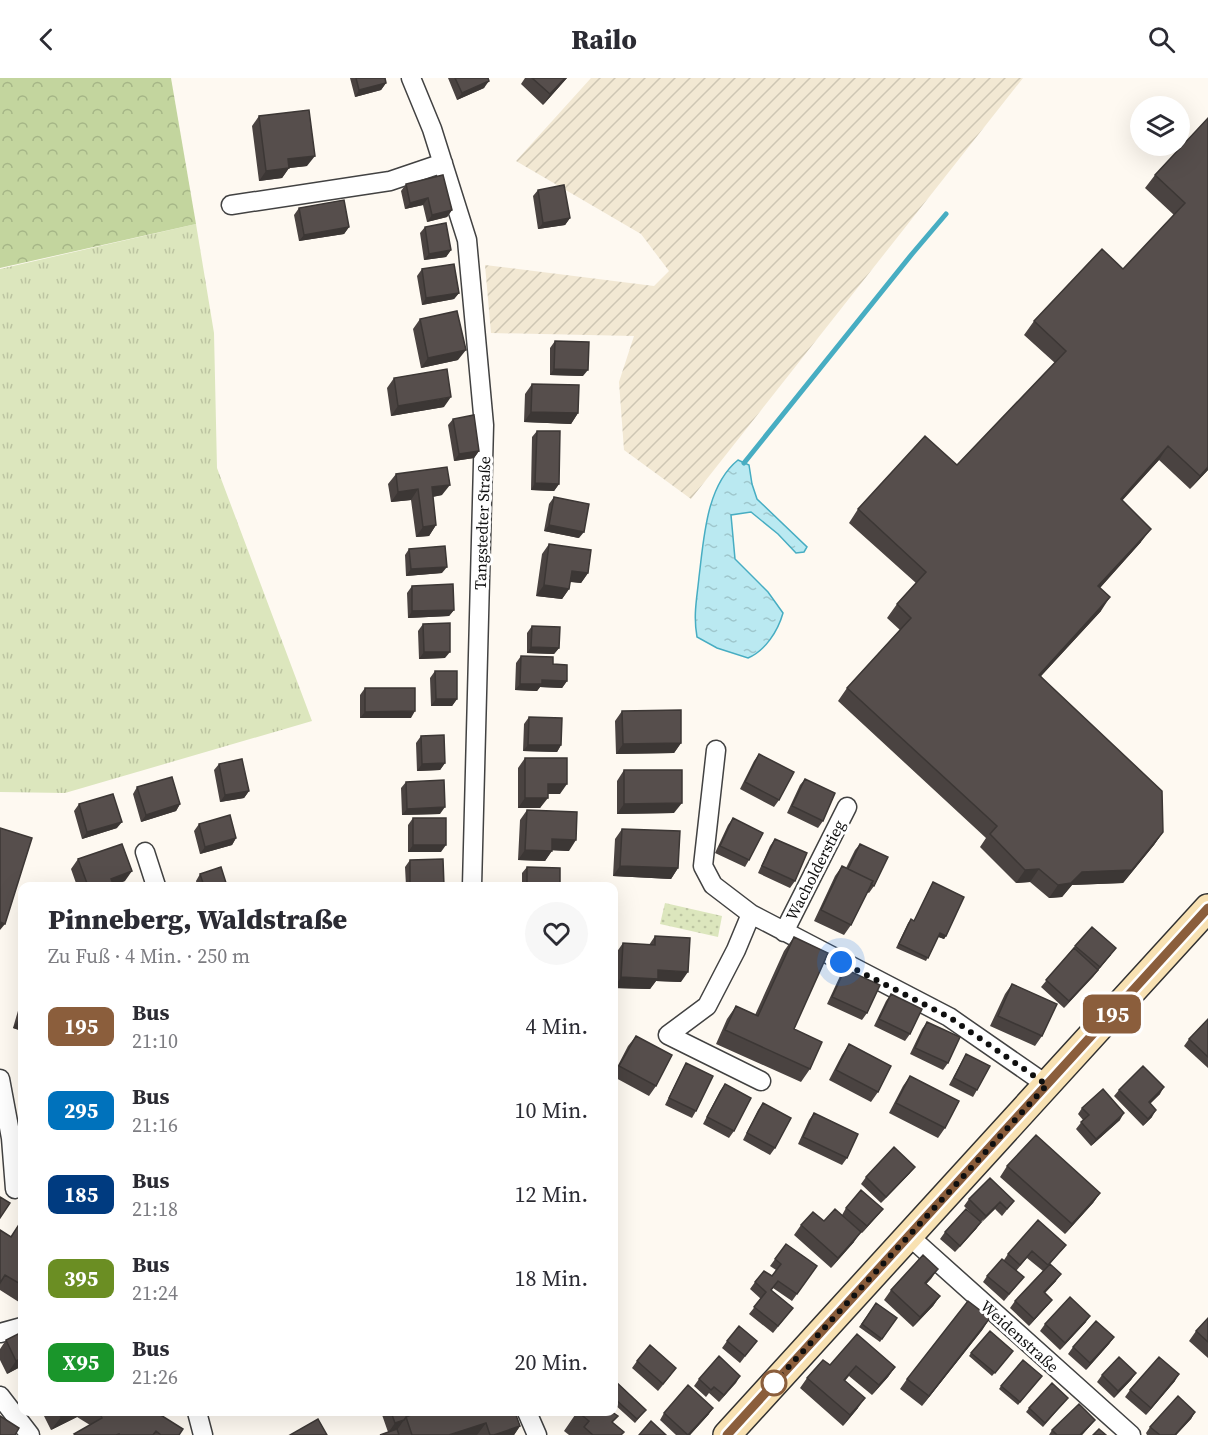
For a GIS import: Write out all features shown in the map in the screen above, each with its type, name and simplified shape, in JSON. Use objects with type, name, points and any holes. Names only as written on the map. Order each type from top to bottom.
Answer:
[{"type":"main road","points":[[727,1435],[1208,908]]},
{"type":"street","name":"Tangstedter Straße","points":[[411,78],[432,129],[467,240],[484,425],[472,882]]},
{"type":"street","points":[[231,206],[390,181],[443,163]]},
{"type":"street","name":"Wacholderstieg","points":[[716,750],[703,866],[713,885],[751,914],[949,1017],[1047,1085]]},
{"type":"street","name":"Wacholderstieg","points":[[784,932],[847,807]]},
{"type":"street","points":[[145,852],[155,882]]},
{"type":"street","points":[[751,914],[736,950],[707,1006],[668,1035],[761,1081]]},
{"type":"street","points":[[0,1079],[11,1138],[12,1190]]},
{"type":"street","name":"Weidenstraße","points":[[909,1236],[1131,1435]]},
{"type":"street","points":[[0,1333],[18,1328]]},
{"type":"street","points":[[0,1396],[30,1435]]},
{"type":"street","points":[[197,1416],[203,1435]]},
{"type":"street","points":[[529,1416],[537,1435]]},
{"type":"shaded area","points":[[591,78],[1023,78],[691,499],[624,450],[619,382],[634,336],[491,333],[485,265],[654,286],[669,271],[641,234],[516,161]]},
{"type":"green space","points":[[0,78],[171,78],[196,224],[0,268]]},
{"type":"green space","points":[[196,224],[214,333],[217,468],[312,721],[65,793],[0,792],[0,269]]},
{"type":"green space","points":[[665,903],[722,916],[718,937],[660,924]]},
{"type":"water","points":[[738,460],[749,465],[757,499],[807,547],[804,552],[796,553],[778,534],[751,512],[731,515],[735,559],[768,592],[783,613],[770,640],[760,651],[748,658],[717,648],[697,637],[695,621],[708,514],[719,484]]},
{"type":"building","points":[[356,78],[385,78],[386,83],[359,90]]},
{"type":"building","points":[[455,78],[488,78],[489,81],[462,93]]},
{"type":"building","points":[[532,78],[565,78],[550,94]]},
{"type":"building","points":[[309,110],[315,156],[288,159],[289,168],[266,171],[259,116]]},
{"type":"building","points":[[1208,118],[1208,467],[1200,476],[1168,446],[1121,499],[1151,529],[1098,586],[1110,597],[1039,675],[1162,791],[1163,832],[1132,870],[1082,872],[1071,883],[1058,885],[1039,869],[1025,870],[990,834],[997,826],[847,688],[911,618],[897,604],[926,572],[858,509],[925,436],[957,465],[1066,351],[1034,321],[1102,249],[1123,269],[1185,203],[1155,175],[1173,156],[1190,156],[1190,137]]},
{"type":"building","points":[[443,175],[452,210],[432,215],[428,198],[410,203],[406,184]]},
{"type":"building","points":[[564,185],[570,218],[543,223],[538,190]]},
{"type":"building","points":[[344,200],[349,227],[304,235],[299,208]]},
{"type":"building","points":[[446,223],[451,250],[429,254],[425,227]]},
{"type":"building","points":[[454,264],[459,293],[426,298],[422,269]]},
{"type":"building","points":[[457,311],[466,350],[428,358],[420,319]]},
{"type":"building","points":[[555,341],[589,342],[588,370],[554,369]]},
{"type":"building","points":[[447,369],[451,397],[398,406],[394,378]]},
{"type":"building","points":[[532,384],[579,385],[578,413],[531,412]]},
{"type":"building","points":[[474,415],[479,451],[459,454],[453,419]]},
{"type":"building","points":[[537,431],[560,431],[559,484],[535,483]]},
{"type":"building","points":[[447,467],[450,485],[432,487],[436,525],[423,527],[418,489],[398,492],[396,474]]},
{"type":"building","points":[[554,497],[589,504],[584,532],[549,525]]},
{"type":"building","points":[[549,544],[591,550],[588,573],[572,571],[569,589],[544,585]]},
{"type":"building","points":[[445,546],[447,567],[411,569],[409,549]]},
{"type":"building","points":[[453,584],[454,610],[412,611],[412,586]]},
{"type":"building","points":[[450,623],[450,652],[424,652],[423,624]]},
{"type":"building","points":[[532,626],[560,627],[559,648],[531,647]]},
{"type":"building","points":[[521,656],[553,657],[553,664],[567,665],[567,681],[542,680],[542,684],[520,684]]},
{"type":"building","points":[[435,671],[457,671],[457,699],[436,699]]},
{"type":"building","points":[[365,688],[415,688],[415,711],[365,712]]},
{"type":"building","points":[[681,710],[681,743],[623,744],[622,711]]},
{"type":"building","points":[[529,717],[562,718],[561,745],[528,745]]},
{"type":"building","points":[[444,735],[445,763],[422,764],[421,736]]},
{"type":"building","points":[[759,754],[794,772],[779,800],[745,782]]},
{"type":"building","points":[[525,758],[567,758],[567,784],[548,784],[548,798],[525,798]]},
{"type":"building","points":[[242,759],[249,791],[225,795],[219,764]]},
{"type":"building","points":[[624,770],[682,770],[682,803],[624,804]]},
{"type":"building","points":[[172,777],[180,804],[146,815],[137,787]]},
{"type":"building","points":[[805,779],[835,793],[823,821],[792,806]]},
{"type":"building","points":[[444,780],[445,807],[407,809],[406,782]]},
{"type":"building","points":[[113,794],[122,822],[87,832],[79,804]]},
{"type":"building","points":[[527,810],[577,812],[576,840],[552,839],[552,851],[525,850]]},
{"type":"building","points":[[230,815],[236,838],[205,847],[199,824]]},
{"type":"building","points":[[413,818],[446,818],[446,845],[413,845]]},
{"type":"building","points":[[733,818],[763,833],[749,860],[720,846]]},
{"type":"building","points":[[0,828],[32,838],[5,924],[0,922]]},
{"type":"building","points":[[622,829],[680,831],[678,868],[620,866]]},
{"type":"building","points":[[775,839],[807,853],[795,881],[762,866]]},
{"type":"building","points":[[122,844],[132,871],[111,879],[112,882],[87,882],[78,859]]},
{"type":"building","points":[[860,844],[888,857],[874,886],[871,884],[873,881],[848,869]]},
{"type":"building","points":[[443,859],[444,882],[410,882],[410,860]]},
{"type":"building","points":[[842,866],[873,881],[851,925],[821,910]]},
{"type":"building","points":[[221,867],[226,882],[203,882],[200,874]]},
{"type":"building","points":[[527,867],[560,868],[560,882],[527,882]]},
{"type":"building","points":[[933,882],[964,897],[946,936],[940,933],[928,958],[899,944],[911,919],[914,921]]},
{"type":"building","points":[[1092,927],[1116,948],[1100,967],[1075,946]]},
{"type":"building","points":[[655,936],[690,938],[688,972],[658,970],[658,979],[621,977],[623,943],[655,945]]},
{"type":"building","points":[[794,937],[828,953],[794,1029],[822,1042],[810,1069],[725,1030],[736,1006],[758,1016]]},
{"type":"building","points":[[1074,948],[1098,970],[1069,1001],[1046,980]]},
{"type":"building","points":[[845,969],[880,985],[867,1013],[832,997]]},
{"type":"building","points":[[1012,984],[1057,1004],[1042,1036],[998,1016]]},
{"type":"building","points":[[891,994],[922,1009],[910,1034],[879,1019]]},
{"type":"building","points":[[1208,1019],[1208,1057],[1189,1039]]},
{"type":"building","points":[[927,1022],[960,1037],[948,1063],[915,1048]]},
{"type":"building","points":[[636,1036],[672,1055],[656,1086],[619,1066]]},
{"type":"building","points":[[849,1044],[891,1066],[878,1092],[836,1070]]},
{"type":"building","points":[[966,1054],[990,1066],[977,1090],[954,1078]]},
{"type":"building","points":[[686,1063],[713,1076],[696,1111],[669,1098]]},
{"type":"building","points":[[1143,1066],[1164,1087],[1149,1102],[1156,1110],[1148,1119],[1119,1090]]},
{"type":"building","points":[[910,1076],[959,1101],[945,1128],[896,1103]]},
{"type":"building","points":[[725,1084],[751,1098],[734,1131],[707,1117]]},
{"type":"building","points":[[1103,1089],[1124,1113],[1096,1139],[1081,1122],[1089,1115],[1082,1108]]},
{"type":"building","points":[[763,1103],[791,1118],[775,1148],[747,1133]]},
{"type":"building","points":[[814,1113],[858,1134],[847,1158],[803,1137]]},
{"type":"building","points":[[1036,1135],[1100,1193],[1072,1224],[1007,1166]]},
{"type":"building","points":[[894,1147],[915,1167],[886,1197],[866,1177]]},
{"type":"building","points":[[990,1178],[1014,1201],[1007,1209],[1000,1202],[986,1216],[969,1199]]},
{"type":"building","points":[[861,1190],[883,1209],[867,1226],[846,1208]]},
{"type":"building","points":[[0,1197],[10,1203],[0,1218]]},
{"type":"building","points":[[835,1209],[861,1232],[838,1258],[801,1225],[813,1212],[824,1221]]},
{"type":"building","points":[[966,1209],[981,1222],[960,1246],[945,1232]]},
{"type":"building","points":[[1038,1220],[1066,1245],[1048,1265],[1032,1251],[1020,1265],[1008,1254]]},
{"type":"building","points":[[18,1226],[18,1283],[5,1275],[0,1283],[0,1230],[11,1237]]},
{"type":"building","points":[[786,1244],[817,1266],[797,1294],[778,1281],[771,1290],[793,1308],[778,1326],[754,1307],[766,1292],[755,1282],[764,1271],[772,1276],[781,1264],[775,1259]]},
{"type":"building","points":[[923,1255],[938,1269],[925,1283],[940,1296],[920,1317],[891,1290]]},
{"type":"building","points":[[1002,1259],[1024,1277],[1009,1294],[987,1276]]},
{"type":"building","points":[[1050,1264],[1061,1274],[1044,1292],[1052,1300],[1034,1319],[1015,1301]]},
{"type":"building","points":[[1070,1297],[1090,1316],[1065,1343],[1045,1324]]},
{"type":"building","points":[[968,1301],[990,1318],[929,1396],[907,1379]]},
{"type":"building","points":[[876,1303],[897,1318],[882,1339],[862,1324]]},
{"type":"building","points":[[1208,1318],[1208,1342],[1196,1331]]},
{"type":"building","points":[[1096,1321],[1114,1337],[1090,1363],[1073,1347]]},
{"type":"building","points":[[739,1326],[757,1341],[745,1356],[727,1341]]},
{"type":"building","points":[[990,1331],[1013,1351],[995,1373],[971,1353]]},
{"type":"building","points":[[18,1334],[18,1360],[16,1361],[6,1340]]},
{"type":"building","points":[[857,1334],[895,1367],[879,1385],[856,1366],[844,1380],[865,1398],[850,1415],[807,1378],[823,1360],[830,1365]]},
{"type":"building","points":[[650,1345],[676,1368],[663,1384],[637,1361]]},
{"type":"building","points":[[719,1356],[740,1376],[724,1395],[714,1387],[711,1390],[699,1379]]},
{"type":"building","points":[[1119,1357],[1136,1373],[1118,1391],[1102,1375]]},
{"type":"building","points":[[1159,1357],[1179,1374],[1151,1408],[1130,1390]]},
{"type":"building","points":[[1023,1360],[1042,1376],[1020,1402],[1001,1386]]},
{"type":"building","points":[[1052,1383],[1068,1398],[1045,1423],[1029,1408]]},
{"type":"building","points":[[618,1384],[646,1410],[637,1419],[618,1402]]},
{"type":"building","points":[[688,1385],[713,1408],[688,1435],[664,1413]]},
{"type":"building","points":[[1178,1396],[1195,1412],[1175,1435],[1160,1435],[1150,1427]]},
{"type":"building","points":[[1079,1404],[1095,1420],[1080,1435],[1057,1435],[1052,1430]]},
{"type":"building","points":[[0,1416],[19,1428],[15,1435],[0,1435]]},
{"type":"building","points":[[101,1416],[162,1416],[183,1429],[179,1435],[161,1435],[156,1431],[153,1435],[74,1434],[102,1418]]},
{"type":"building","points":[[392,1416],[408,1416],[404,1420],[395,1423]]},
{"type":"building","points":[[516,1416],[520,1426],[494,1435],[490,1435],[486,1423],[449,1435],[412,1435],[406,1417]]},
{"type":"building","points":[[583,1416],[618,1416],[612,1422],[624,1432],[621,1435],[593,1435],[584,1427],[589,1421]]},
{"type":"building","points":[[318,1419],[327,1435],[290,1435]]},
{"type":"building","points":[[651,1421],[666,1435],[639,1435]]},
{"type":"building","points":[[397,1429],[399,1435],[380,1435]]},
{"type":"building","points":[[1099,1429],[1106,1435],[1093,1435]]},
{"type":"waterway","points":[[744,463],[946,214]]},
{"type":"bus line","name":"195","points":[[727,1435],[1208,908]]},
{"type":"route","points":[[774,1383],[1047,1085],[949,1017],[841,962]]}]
